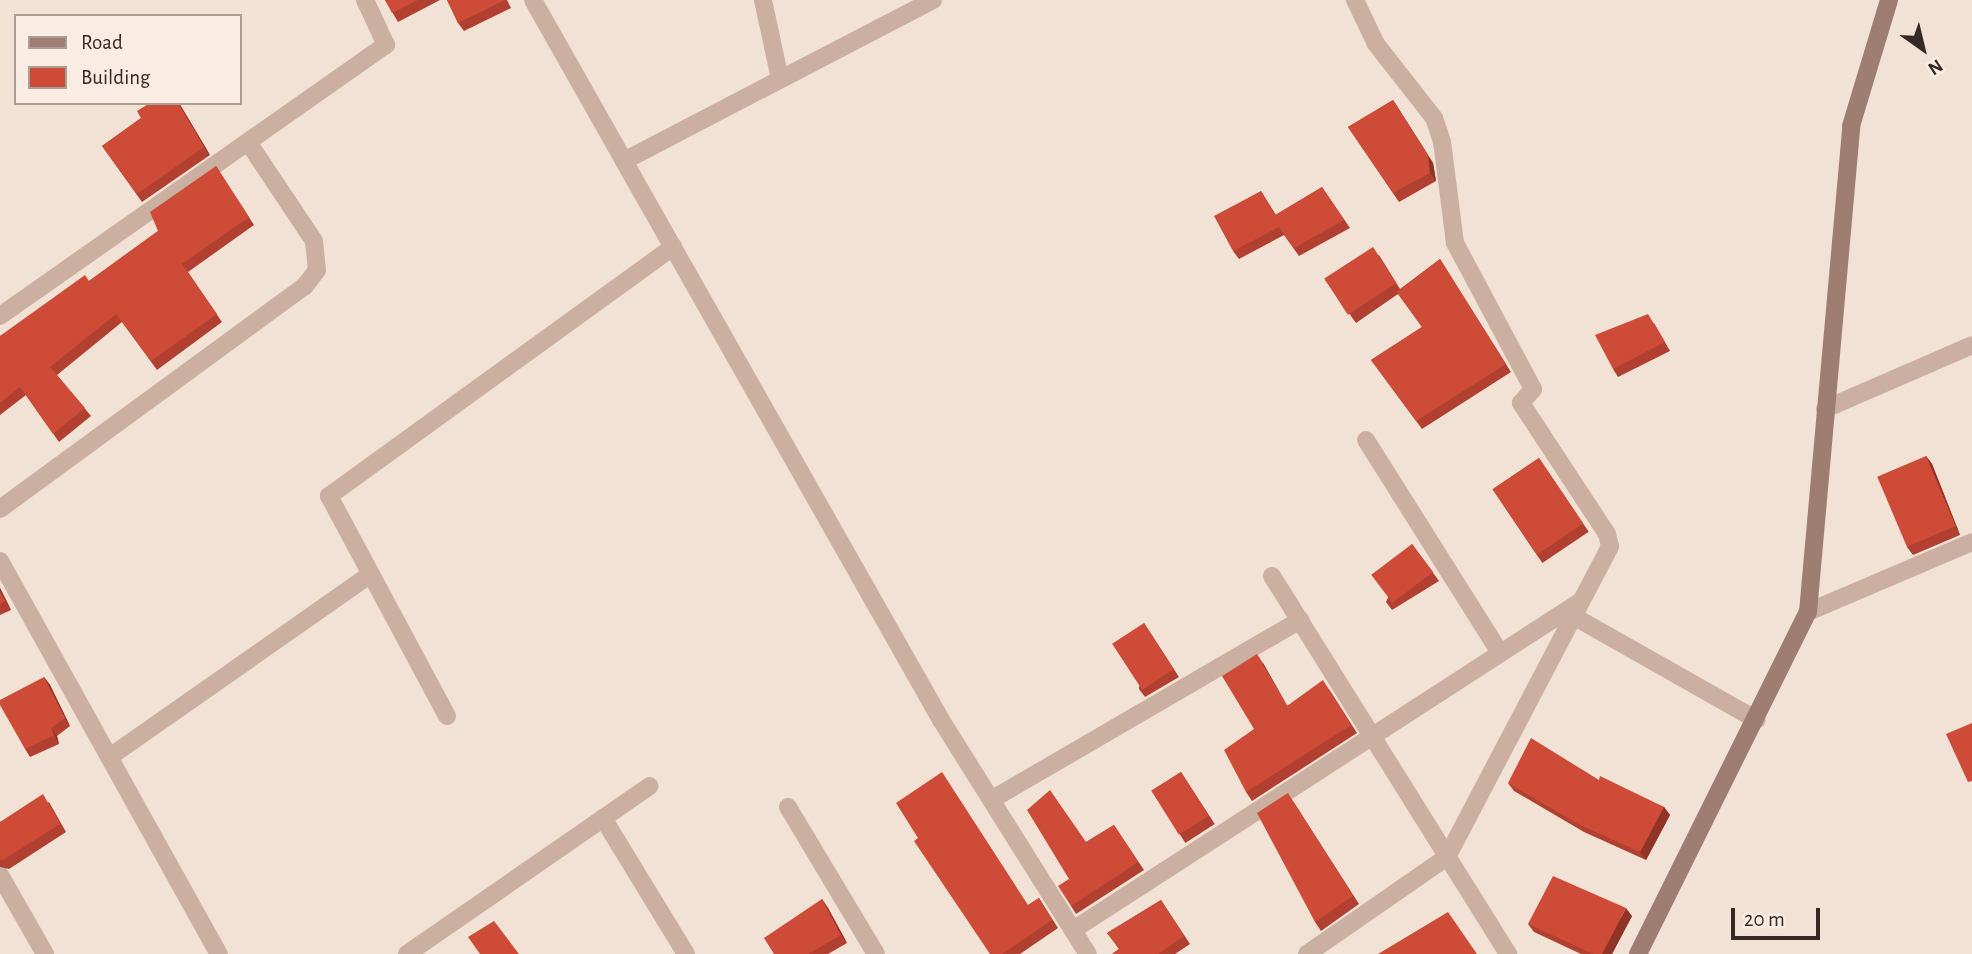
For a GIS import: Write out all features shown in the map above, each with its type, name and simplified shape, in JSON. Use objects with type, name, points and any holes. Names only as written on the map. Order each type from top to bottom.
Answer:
[{"type":"street","points":[[0,316],[386,45],[365,0]]},
{"type":"street","points":[[533,0],[934,708],[1088,954]]},
{"type":"street","points":[[763,0],[780,79]]},
{"type":"street","points":[[624,161],[933,0]]},
{"type":"street","points":[[1307,954],[1447,857],[1610,547],[1608,534],[1521,403],[1533,389],[1455,243],[1442,142],[1434,118],[1376,44],[1355,0]]},
{"type":"street","points":[[1638,954],[1768,698],[1808,612],[1852,126],[1889,0]]},
{"type":"street","points":[[0,509],[306,286],[317,271],[314,241],[248,142]]},
{"type":"street","points":[[447,716],[329,496],[673,247]]},
{"type":"street","points":[[1825,409],[1972,345]]},
{"type":"street","points":[[1366,440],[1500,653]]},
{"type":"street","points":[[1808,612],[1972,542]]},
{"type":"street","points":[[0,561],[219,954]]},
{"type":"street","points":[[111,756],[371,574]]},
{"type":"street","points":[[1272,576],[1508,954]]},
{"type":"street","points":[[1073,930],[1500,653],[1576,610]]},
{"type":"street","points":[[1576,610],[1757,720]]},
{"type":"street","points":[[991,800],[1300,620]]},
{"type":"street","points":[[407,954],[650,786]]},
{"type":"street","points":[[788,807],[876,954]]},
{"type":"street","points":[[603,818],[686,954]]},
{"type":"street","points":[[0,875],[45,954]]},
{"type":"building","points":[[385,0],[418,0],[392,13]]},
{"type":"building","points":[[447,0],[505,0],[458,23]]},
{"type":"building","points":[[1393,100],[1428,155],[1430,173],[1393,193],[1348,127]]},
{"type":"building","points":[[147,105],[179,105],[204,147],[137,194],[102,146],[141,118],[137,111]]},
{"type":"building","points":[[216,166],[249,217],[182,264],[217,314],[151,361],[116,314],[50,367],[85,408],[53,434],[20,387],[0,403],[0,336],[85,275],[89,281],[158,231],[150,212]]},
{"type":"building","points":[[1322,187],[1344,220],[1294,248],[1279,227],[1233,251],[1214,216],[1261,191],[1275,215]]},
{"type":"building","points":[[1373,247],[1396,283],[1348,315],[1324,279]]},
{"type":"building","points":[[1440,259],[1506,364],[1416,421],[1371,360],[1422,327],[1397,292]]},
{"type":"building","points":[[1648,314],[1665,342],[1613,369],[1595,335]]},
{"type":"building","points":[[1926,456],[1956,526],[1907,547],[1877,477]]},
{"type":"building","points":[[1539,458],[1583,523],[1537,555],[1493,489]]},
{"type":"building","points":[[1412,544],[1433,572],[1392,603],[1371,575]]},
{"type":"building","points":[[1144,623],[1174,669],[1142,690],[1112,644]]},
{"type":"building","points":[[1257,654],[1287,706],[1323,680],[1351,725],[1246,792],[1224,750],[1254,729],[1222,676]]},
{"type":"building","points":[[44,677],[65,718],[51,728],[54,735],[25,749],[0,705],[0,700]]},
{"type":"building","points":[[1972,723],[1972,781],[1968,782],[1946,734]]},
{"type":"building","points":[[1531,738],[1599,780],[1600,776],[1664,807],[1640,852],[1578,824],[1508,783]]},
{"type":"building","points":[[942,772],[1028,905],[1039,898],[1052,920],[1002,954],[990,954],[914,841],[918,838],[896,803]]},
{"type":"building","points":[[1181,772],[1209,816],[1179,835],[1151,791]]},
{"type":"building","points":[[1050,790],[1086,842],[1114,825],[1138,862],[1071,906],[1058,886],[1069,879],[1027,810]]},
{"type":"building","points":[[1288,793],[1353,896],[1315,922],[1257,813]]},
{"type":"building","points":[[43,794],[60,824],[0,860],[0,822]]},
{"type":"building","points":[[1553,876],[1626,908],[1602,954],[1593,954],[1528,924]]},
{"type":"building","points":[[822,899],[841,935],[808,954],[774,954],[764,938]]},
{"type":"building","points":[[1161,900],[1184,936],[1158,954],[1112,954],[1120,948],[1107,933]]},
{"type":"building","points":[[1448,912],[1477,954],[1378,954]]},
{"type":"building","points":[[494,921],[519,954],[480,954],[468,937]]}]
